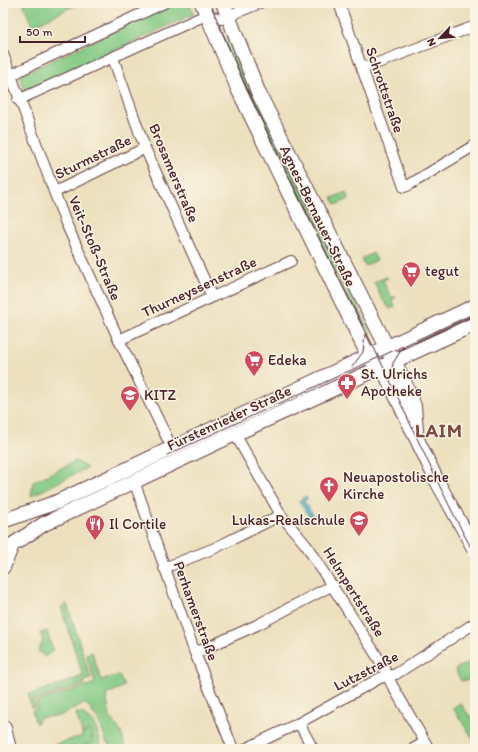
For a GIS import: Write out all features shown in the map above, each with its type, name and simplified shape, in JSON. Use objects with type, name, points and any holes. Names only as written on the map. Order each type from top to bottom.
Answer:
[{"type":"main road","name":"Agnes-Bernauer-Straße","points":[[223,3],[259,94],[394,361],[414,406],[417,436]]},
{"type":"main road","name":"Agnes-Bernauer-Straße","points":[[204,9],[239,92],[368,356],[386,375],[409,425],[417,436],[438,483],[475,550]]},
{"type":"main road","name":"Fürstenrieder Straße","points":[[3,521],[57,502],[475,306]]},
{"type":"main road","name":"Fürstenrieder Straße","points":[[7,548],[44,524],[234,434],[475,324]]},
{"type":"main road","points":[[3,567],[7,548]]},
{"type":"main road","points":[[3,728],[8,749]]},
{"type":"street","points":[[7,78],[23,68],[164,3]]},
{"type":"street","points":[[18,100],[113,58],[204,9],[221,19],[260,3]]},
{"type":"street","name":"Schrottstraße","points":[[339,3],[404,187],[475,145]]},
{"type":"street","points":[[362,69],[475,26]]},
{"type":"street","name":"Veit-Stoß-Straße","points":[[3,54],[7,78],[18,100],[55,192],[65,222],[119,340],[172,448]]},
{"type":"street","name":"Brosamerstraße","points":[[113,58],[145,148],[212,297]]},
{"type":"street","name":"Sturmstraße","points":[[55,192],[145,148]]},
{"type":"street","name":"Thurneyssenstraße","points":[[119,340],[292,261]]},
{"type":"street","name":"Helmpertstraße","points":[[234,434],[281,515],[306,545],[333,585],[382,664],[427,746]]},
{"type":"street","name":"Perhamerstraße","points":[[134,481],[195,653],[233,749]]},
{"type":"street","points":[[164,568],[215,548],[281,515]]},
{"type":"street","points":[[195,653],[257,625],[333,585]]},
{"type":"street","name":"Lutzstraße","points":[[245,749],[299,723],[380,678],[396,674],[475,624]]},
{"type":"street","points":[[299,723],[313,749]]},
{"type":"street","points":[[413,749],[427,746]]},
{"type":"green space","points":[[23,3],[80,3],[32,26]]},
{"type":"green space","points":[[175,3],[189,3],[194,14],[25,91],[19,76]]},
{"type":"green space","points":[[232,36],[371,333],[366,335],[220,40]]},
{"type":"green space","points":[[346,192],[349,199],[336,205],[332,198]]},
{"type":"green space","points":[[373,253],[377,260],[365,266],[361,259]]},
{"type":"green space","points":[[386,277],[388,278],[383,281],[391,297],[396,297],[392,300],[395,307],[390,309],[382,299],[374,282]]},
{"type":"green space","points":[[475,312],[475,318],[402,352],[399,346]]},
{"type":"green space","points":[[76,461],[87,468],[31,496],[33,482]]},
{"type":"green space","points":[[67,604],[91,679],[84,681],[85,684],[33,701],[35,707],[31,708],[28,695],[83,676],[61,607]]},
{"type":"green space","points":[[47,631],[53,650],[45,657],[38,651],[43,641],[40,633]]},
{"type":"green space","points":[[92,652],[101,680],[119,675],[124,686],[106,695],[110,717],[121,732],[126,749],[111,749],[112,746],[106,742],[100,723],[86,703],[59,716],[41,717],[36,724],[32,711],[37,708],[36,702],[95,683],[86,654]]},
{"type":"green space","points":[[470,662],[475,672],[475,682],[472,684],[468,680],[461,681],[455,669]]},
{"type":"green space","points":[[460,703],[475,723],[475,742],[453,708]]},
{"type":"green space","points":[[76,713],[84,714],[87,719],[89,718],[92,721],[98,732],[100,749],[74,749],[93,742],[90,730],[82,733]]},
{"type":"green space","points":[[90,730],[93,742],[74,749],[50,749],[50,746],[82,736],[82,733]]},
{"type":"water","points":[[306,496],[308,498],[304,501],[316,519],[312,521],[299,501]]},
{"type":"tram line","points":[[210,3],[268,135],[388,376],[461,530],[475,555]]},
{"type":"tram line","points":[[167,455],[475,313]]},
{"type":"tram line","points":[[352,367],[363,352],[365,334]]},
{"type":"tram line","points":[[391,380],[393,363],[403,347]]},
{"type":"place","name":"tegut","points":[[411,288]]},
{"type":"place","name":"Edeka","points":[[254,377]]},
{"type":"place","name":"St. Ulrichs Apotheke","points":[[347,400]]},
{"type":"place","name":"KITZ","points":[[130,412]]},
{"type":"place","name":"Neuapostolische Kirche","points":[[329,503]]},
{"type":"place","name":"Lukas-Realschule","points":[[359,537]]},
{"type":"place","name":"Il Cortile","points":[[95,541]]},
{"type":"district","name":"LAIM","points":[[439,430]]}]
